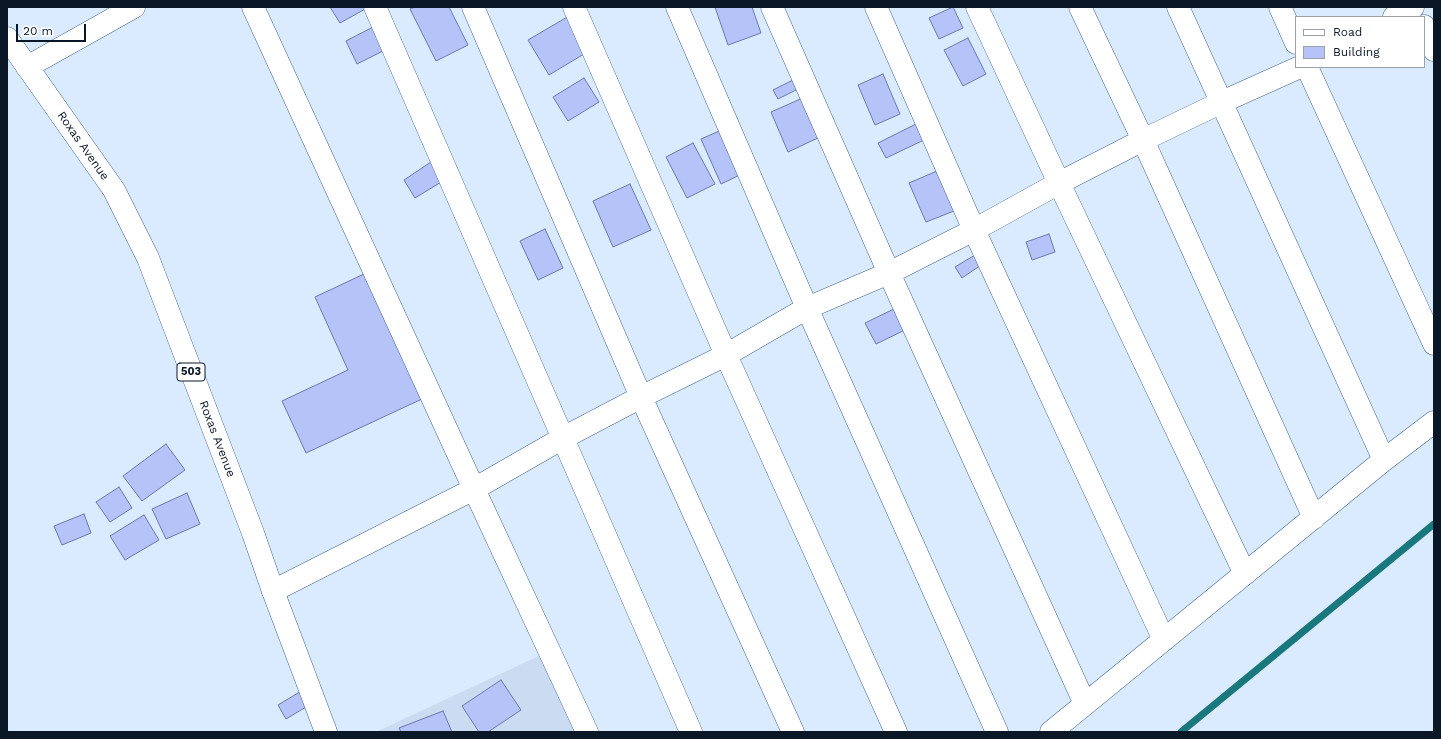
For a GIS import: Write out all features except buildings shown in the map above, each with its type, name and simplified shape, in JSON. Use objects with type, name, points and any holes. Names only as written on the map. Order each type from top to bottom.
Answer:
[{"type":"street","points":[[27,67],[134,7]]},
{"type":"street","points":[[253,7],[587,732]]},
{"type":"street","points":[[375,7],[691,732]]},
{"type":"street","points":[[473,7],[641,397],[793,732]]},
{"type":"street","points":[[574,7],[726,355],[896,732]]},
{"type":"street","points":[[677,7],[807,308],[997,732]]},
{"type":"street","points":[[772,7],[889,273],[1085,704]]},
{"type":"street","points":[[876,7],[974,230],[1164,640]]},
{"type":"street","points":[[977,7],[1245,574]]},
{"type":"street","points":[[1080,7],[1143,140],[1314,518]]},
{"type":"street","points":[[1178,7],[1384,460]]},
{"type":"street","points":[[1280,7],[1295,40]]},
{"type":"street","points":[[1396,16],[1415,7],[1420,16]]},
{"type":"street","points":[[1425,28],[1434,50]]},
{"type":"street","name":"Roxas Avenue","points":[[7,38],[114,190],[148,258],[253,533],[326,732]]},
{"type":"street","points":[[273,591],[474,489],[563,438],[726,355],[807,308],[889,273],[974,230],[1059,183],[1143,140],[1298,68]]},
{"type":"street","points":[[1307,68],[1434,344]]},
{"type":"street","points":[[1051,732],[1384,460],[1434,422]]},
{"type":"shaded area","points":[[547,652],[583,732],[376,732]]},
{"type":"waterway","points":[[1181,732],[1434,524]]}]
